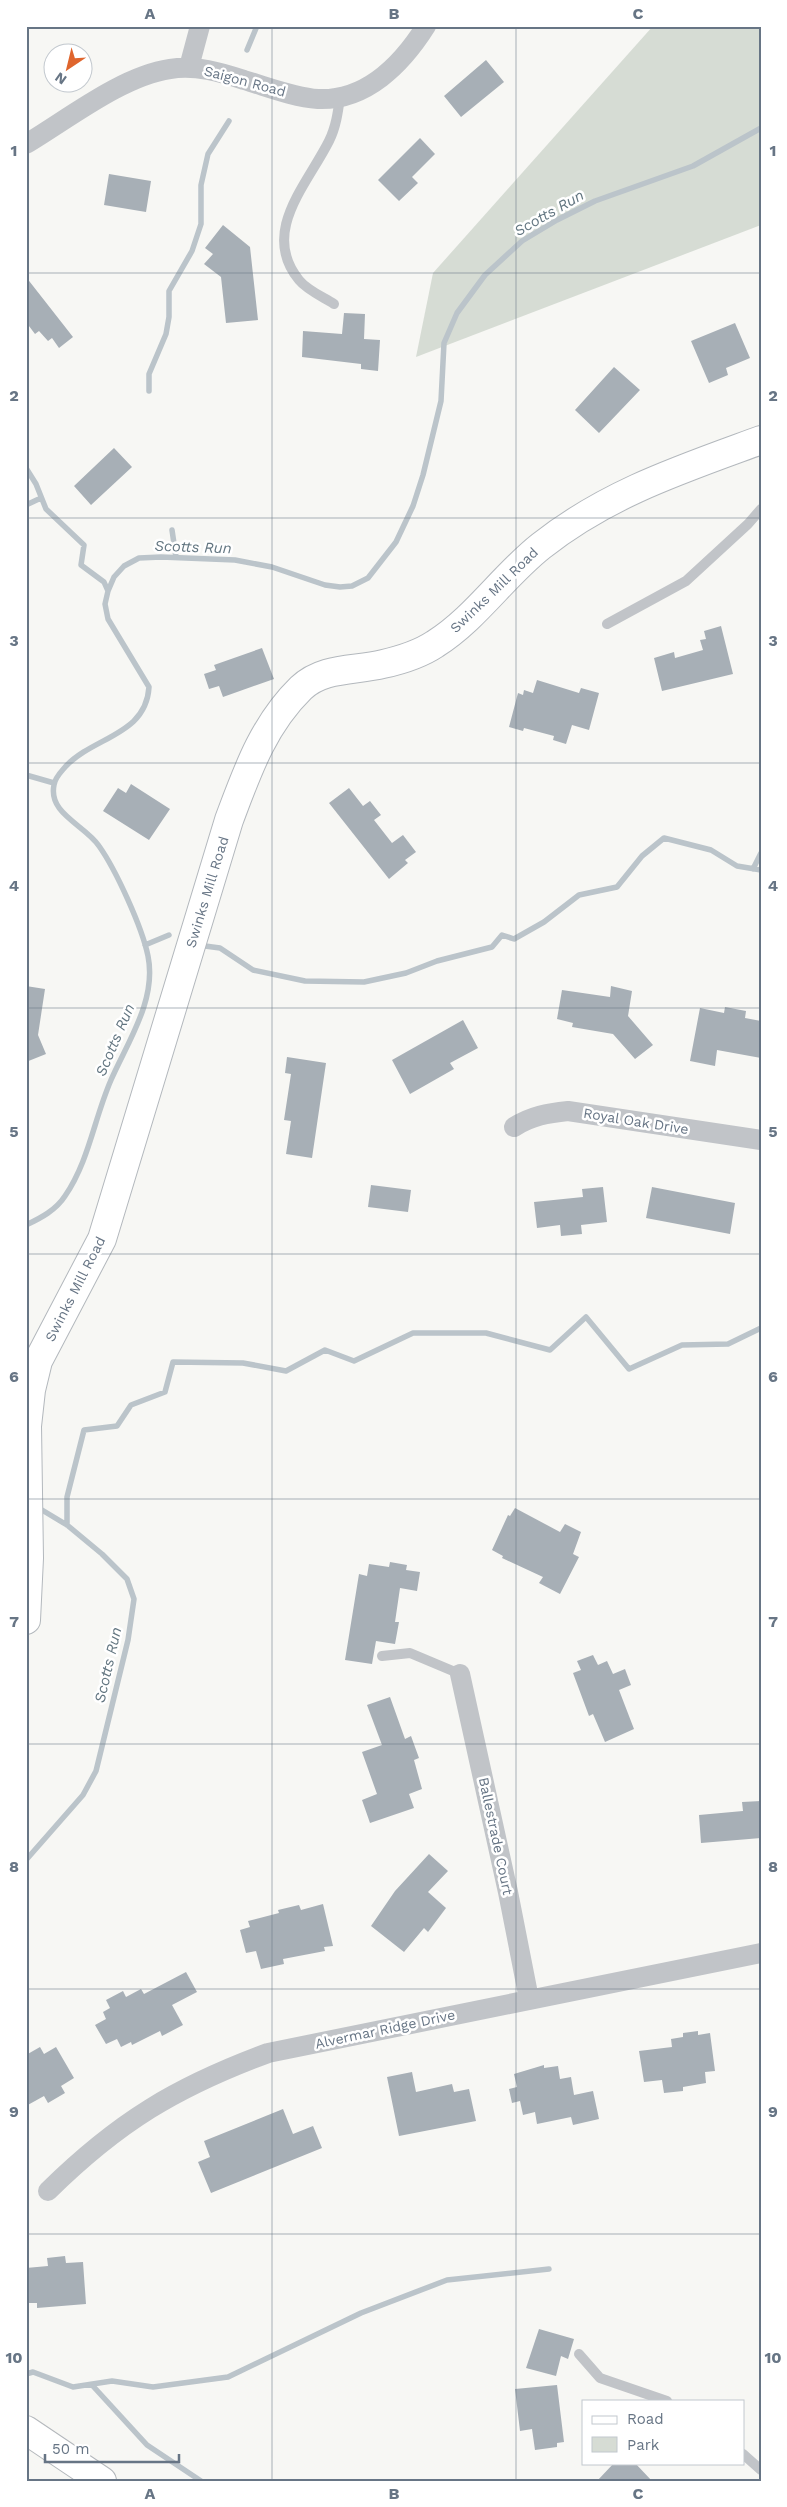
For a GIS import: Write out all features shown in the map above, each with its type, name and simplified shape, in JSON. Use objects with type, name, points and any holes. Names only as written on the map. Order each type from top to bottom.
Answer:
[{"type":"street","points":[[190,67],[200,26]]},
{"type":"street","name":"Saigon Road","points":[[26,144],[128,82],[149,73],[190,67],[213,70],[297,96],[318,99],[340,97],[361,90],[381,78],[398,62],[426,26]]},
{"type":"street","name":"Swinks Mill Road","points":[[26,1620],[29,1558],[27,1527],[27,1426],[38,1361],[102,1240],[229,820],[252,759],[266,732],[284,707],[302,687],[316,678],[331,672],[382,664],[408,657],[434,644],[456,628],[539,547],[576,520],[613,498],[651,480],[761,440]]},
{"type":"street","name":"Royal Oak Drive","points":[[514,1127],[524,1120],[546,1113],[568,1111],[761,1140]]},
{"type":"street","name":"Ballestrade Court","points":[[460,1674],[508,1892],[529,1999]]},
{"type":"street","name":"Alvermar Ridge Drive","points":[[48,2191],[80,2159],[123,2125],[171,2094],[217,2072],[268,2053],[761,1953]]},
{"type":"street","points":[[26,2430],[102,2481]]},
{"type":"lane","points":[[334,304],[300,282],[287,263],[282,234],[290,211],[330,140],[337,119],[340,97]]},
{"type":"lane","points":[[607,624],[686,581],[748,524],[761,509]]},
{"type":"lane","points":[[382,1656],[410,1654],[460,1674]]},
{"type":"lane","points":[[579,2354],[600,2378],[664,2400]]},
{"type":"lane","points":[[744,2455],[761,2470]]},
{"type":"green space","points":[[653,26],[761,26],[761,225],[416,357],[433,273]]},
{"type":"building","points":[[486,60],[504,82],[461,117],[444,96]]},
{"type":"building","points":[[420,138],[435,154],[412,177],[418,183],[399,201],[378,180]]},
{"type":"building","points":[[109,174],[151,181],[146,212],[104,205]]},
{"type":"building","points":[[223,225],[250,247],[258,320],[226,323],[221,277],[204,264],[213,254],[205,248]]},
{"type":"building","points":[[26,277],[73,337],[59,348],[52,338],[48,341],[39,331],[35,334],[26,322]]},
{"type":"building","points":[[344,313],[365,314],[364,339],[380,340],[378,371],[361,369],[361,364],[302,357],[303,331],[342,334]]},
{"type":"building","points":[[735,323],[750,358],[726,368],[728,375],[709,383],[691,341]]},
{"type":"building","points":[[614,367],[640,390],[599,433],[575,410]]},
{"type":"building","points":[[114,448],[132,467],[91,505],[74,486]]},
{"type":"building","points":[[721,626],[733,674],[662,691],[654,658],[674,652],[675,658],[703,650],[700,640],[706,639],[704,631]]},
{"type":"building","points":[[262,648],[274,679],[223,697],[219,686],[209,689],[204,674],[216,670],[214,665]]},
{"type":"building","points":[[537,680],[579,693],[581,688],[599,693],[589,730],[572,725],[566,744],[553,740],[554,736],[524,728],[523,731],[509,727],[518,693],[523,695],[524,690],[533,693]]},
{"type":"building","points":[[131,784],[170,809],[149,840],[103,811],[118,788],[126,793]]},
{"type":"building","points":[[349,788],[363,806],[370,801],[381,815],[374,820],[392,843],[403,835],[416,852],[405,860],[408,863],[389,879],[329,803]]},
{"type":"building","points":[[26,986],[45,989],[38,1035],[46,1054],[26,1062]]},
{"type":"building","points":[[611,986],[632,991],[628,1016],[653,1045],[635,1059],[613,1034],[572,1027],[573,1023],[557,1019],[562,990],[610,997]]},
{"type":"building","points":[[725,1007],[746,1011],[745,1018],[761,1021],[761,1058],[717,1050],[715,1066],[690,1061],[700,1008],[724,1013]]},
{"type":"building","points":[[463,1020],[478,1048],[450,1063],[454,1069],[410,1094],[392,1060]]},
{"type":"building","points":[[287,1057],[326,1063],[312,1158],[286,1154],[291,1121],[284,1120],[291,1074],[285,1073]]},
{"type":"building","points":[[371,1185],[411,1190],[408,1212],[368,1207]]},
{"type":"building","points":[[603,1187],[607,1222],[581,1225],[582,1234],[561,1236],[560,1225],[537,1228],[534,1202],[583,1197],[582,1189]]},
{"type":"building","points":[[652,1187],[735,1203],[730,1234],[646,1218]]},
{"type":"building","points":[[515,1508],[560,1532],[565,1524],[581,1532],[573,1554],[579,1557],[560,1594],[539,1583],[543,1577],[502,1558],[503,1556],[492,1550],[508,1515],[510,1516]]},
{"type":"building","points":[[390,1562],[407,1565],[406,1570],[420,1572],[417,1591],[400,1588],[395,1622],[399,1622],[395,1644],[376,1641],[372,1664],[345,1660],[359,1574],[367,1576],[369,1564],[389,1567]]},
{"type":"building","points":[[593,1655],[598,1665],[607,1661],[613,1674],[625,1669],[631,1685],[619,1690],[634,1729],[605,1742],[593,1714],[589,1716],[573,1673],[581,1670],[577,1661]]},
{"type":"building","points":[[390,1697],[405,1739],[411,1736],[419,1758],[414,1760],[422,1789],[409,1794],[414,1808],[370,1823],[362,1800],[377,1794],[362,1752],[382,1745],[367,1705]]},
{"type":"building","points":[[761,1801],[761,1838],[701,1843],[699,1815],[743,1811],[742,1802]]},
{"type":"building","points":[[429,1854],[448,1871],[428,1892],[446,1908],[428,1932],[424,1928],[404,1952],[371,1926],[395,1891]]},
{"type":"building","points":[[323,1904],[333,1946],[324,1947],[325,1951],[283,1959],[284,1964],[261,1969],[256,1951],[246,1953],[240,1930],[250,1927],[248,1921],[279,1913],[278,1910],[299,1905],[301,1910]]},
{"type":"building","points":[[186,1972],[197,1992],[172,2005],[183,2025],[162,2036],[160,2031],[132,2045],[131,2042],[121,2047],[117,2039],[106,2044],[95,2025],[106,2019],[103,2012],[110,2008],[106,2000],[123,1991],[126,1997],[141,1989],[144,1994]]},
{"type":"building","points":[[698,2031],[698,2035],[710,2033],[715,2071],[705,2072],[706,2083],[683,2087],[683,2091],[664,2093],[662,2080],[644,2082],[639,2051],[672,2047],[671,2039],[683,2037],[683,2033]]},
{"type":"building","points":[[40,2047],[44,2054],[56,2047],[74,2078],[61,2086],[65,2093],[48,2103],[44,2096],[26,2106],[26,2055]]},
{"type":"building","points":[[544,2065],[544,2068],[558,2066],[560,2079],[571,2077],[574,2095],[593,2091],[599,2119],[573,2125],[571,2117],[537,2124],[535,2112],[523,2115],[520,2101],[512,2103],[509,2089],[517,2087],[514,2074]]},
{"type":"building","points":[[412,2072],[416,2092],[452,2084],[454,2092],[469,2089],[476,2121],[399,2136],[387,2077]]},
{"type":"building","points":[[283,2109],[293,2134],[313,2126],[322,2148],[211,2193],[198,2162],[210,2157],[204,2141]]},
{"type":"building","points":[[65,2256],[66,2263],[83,2262],[86,2304],[37,2308],[37,2303],[26,2303],[26,2268],[48,2266],[47,2258]]},
{"type":"building","points":[[539,2329],[574,2339],[568,2359],[561,2356],[556,2376],[526,2368]]},
{"type":"building","points":[[557,2385],[564,2442],[557,2443],[557,2447],[535,2450],[532,2429],[520,2431],[515,2389]]},
{"type":"building","points":[[613,2464],[636,2464],[652,2481],[597,2481]]},
{"type":"waterway","points":[[247,50],[257,26]]},
{"type":"waterway","points":[[149,391],[149,374],[166,334],[169,317],[169,291],[192,251],[201,224],[201,185],[208,154],[229,121]]},
{"type":"waterway","name":"Scotts Run","points":[[26,1225],[53,1209],[65,1196],[73,1183],[86,1154],[111,1080],[139,1021],[148,989],[150,972],[145,944],[120,884],[99,846],[62,812],[54,795],[54,785],[58,775],[66,766],[78,756],[129,725],[139,715],[146,703],[149,687],[108,619],[105,604],[114,577],[124,566],[139,558],[161,557],[235,560],[272,567],[325,585],[340,587],[352,586],[368,578],[396,542],[413,506],[423,475],[441,401],[444,343],[457,313],[485,275],[522,241],[557,220],[595,201],[693,166],[761,128]]},
{"type":"waterway","points":[[26,468],[36,484],[46,509],[84,545],[81,565],[104,582],[108,591]]},
{"type":"waterway","points":[[26,505],[41,498]]},
{"type":"waterway","points":[[172,530],[176,557]]},
{"type":"waterway","points":[[26,775],[54,783]]},
{"type":"waterway","points":[[205,946],[220,948],[253,970],[305,981],[364,982],[406,973],[437,961],[492,947],[502,935],[514,939],[544,922],[579,895],[617,887],[642,856],[664,838],[711,850],[737,866],[761,870]]},
{"type":"waterway","points":[[753,869],[761,853]]},
{"type":"waterway","points":[[145,945],[169,935]]},
{"type":"waterway","points":[[67,1525],[67,1497],[84,1430],[117,1426],[131,1405],[165,1392],[173,1362],[243,1363],[286,1371],[325,1350],[354,1361],[413,1333],[486,1333],[550,1350],[586,1317],[629,1369],[682,1345],[728,1344],[761,1328]]},
{"type":"waterway","name":"Scotts Run","points":[[26,1860],[83,1795],[96,1771],[128,1640],[134,1599],[127,1579],[102,1554],[67,1525],[37,1507]]},
{"type":"waterway","points":[[26,2374],[33,2372],[73,2387],[112,2381],[153,2387],[228,2377],[361,2313],[447,2280],[549,2269]]},
{"type":"waterway","points":[[92,2385],[147,2445],[201,2481]]}]
